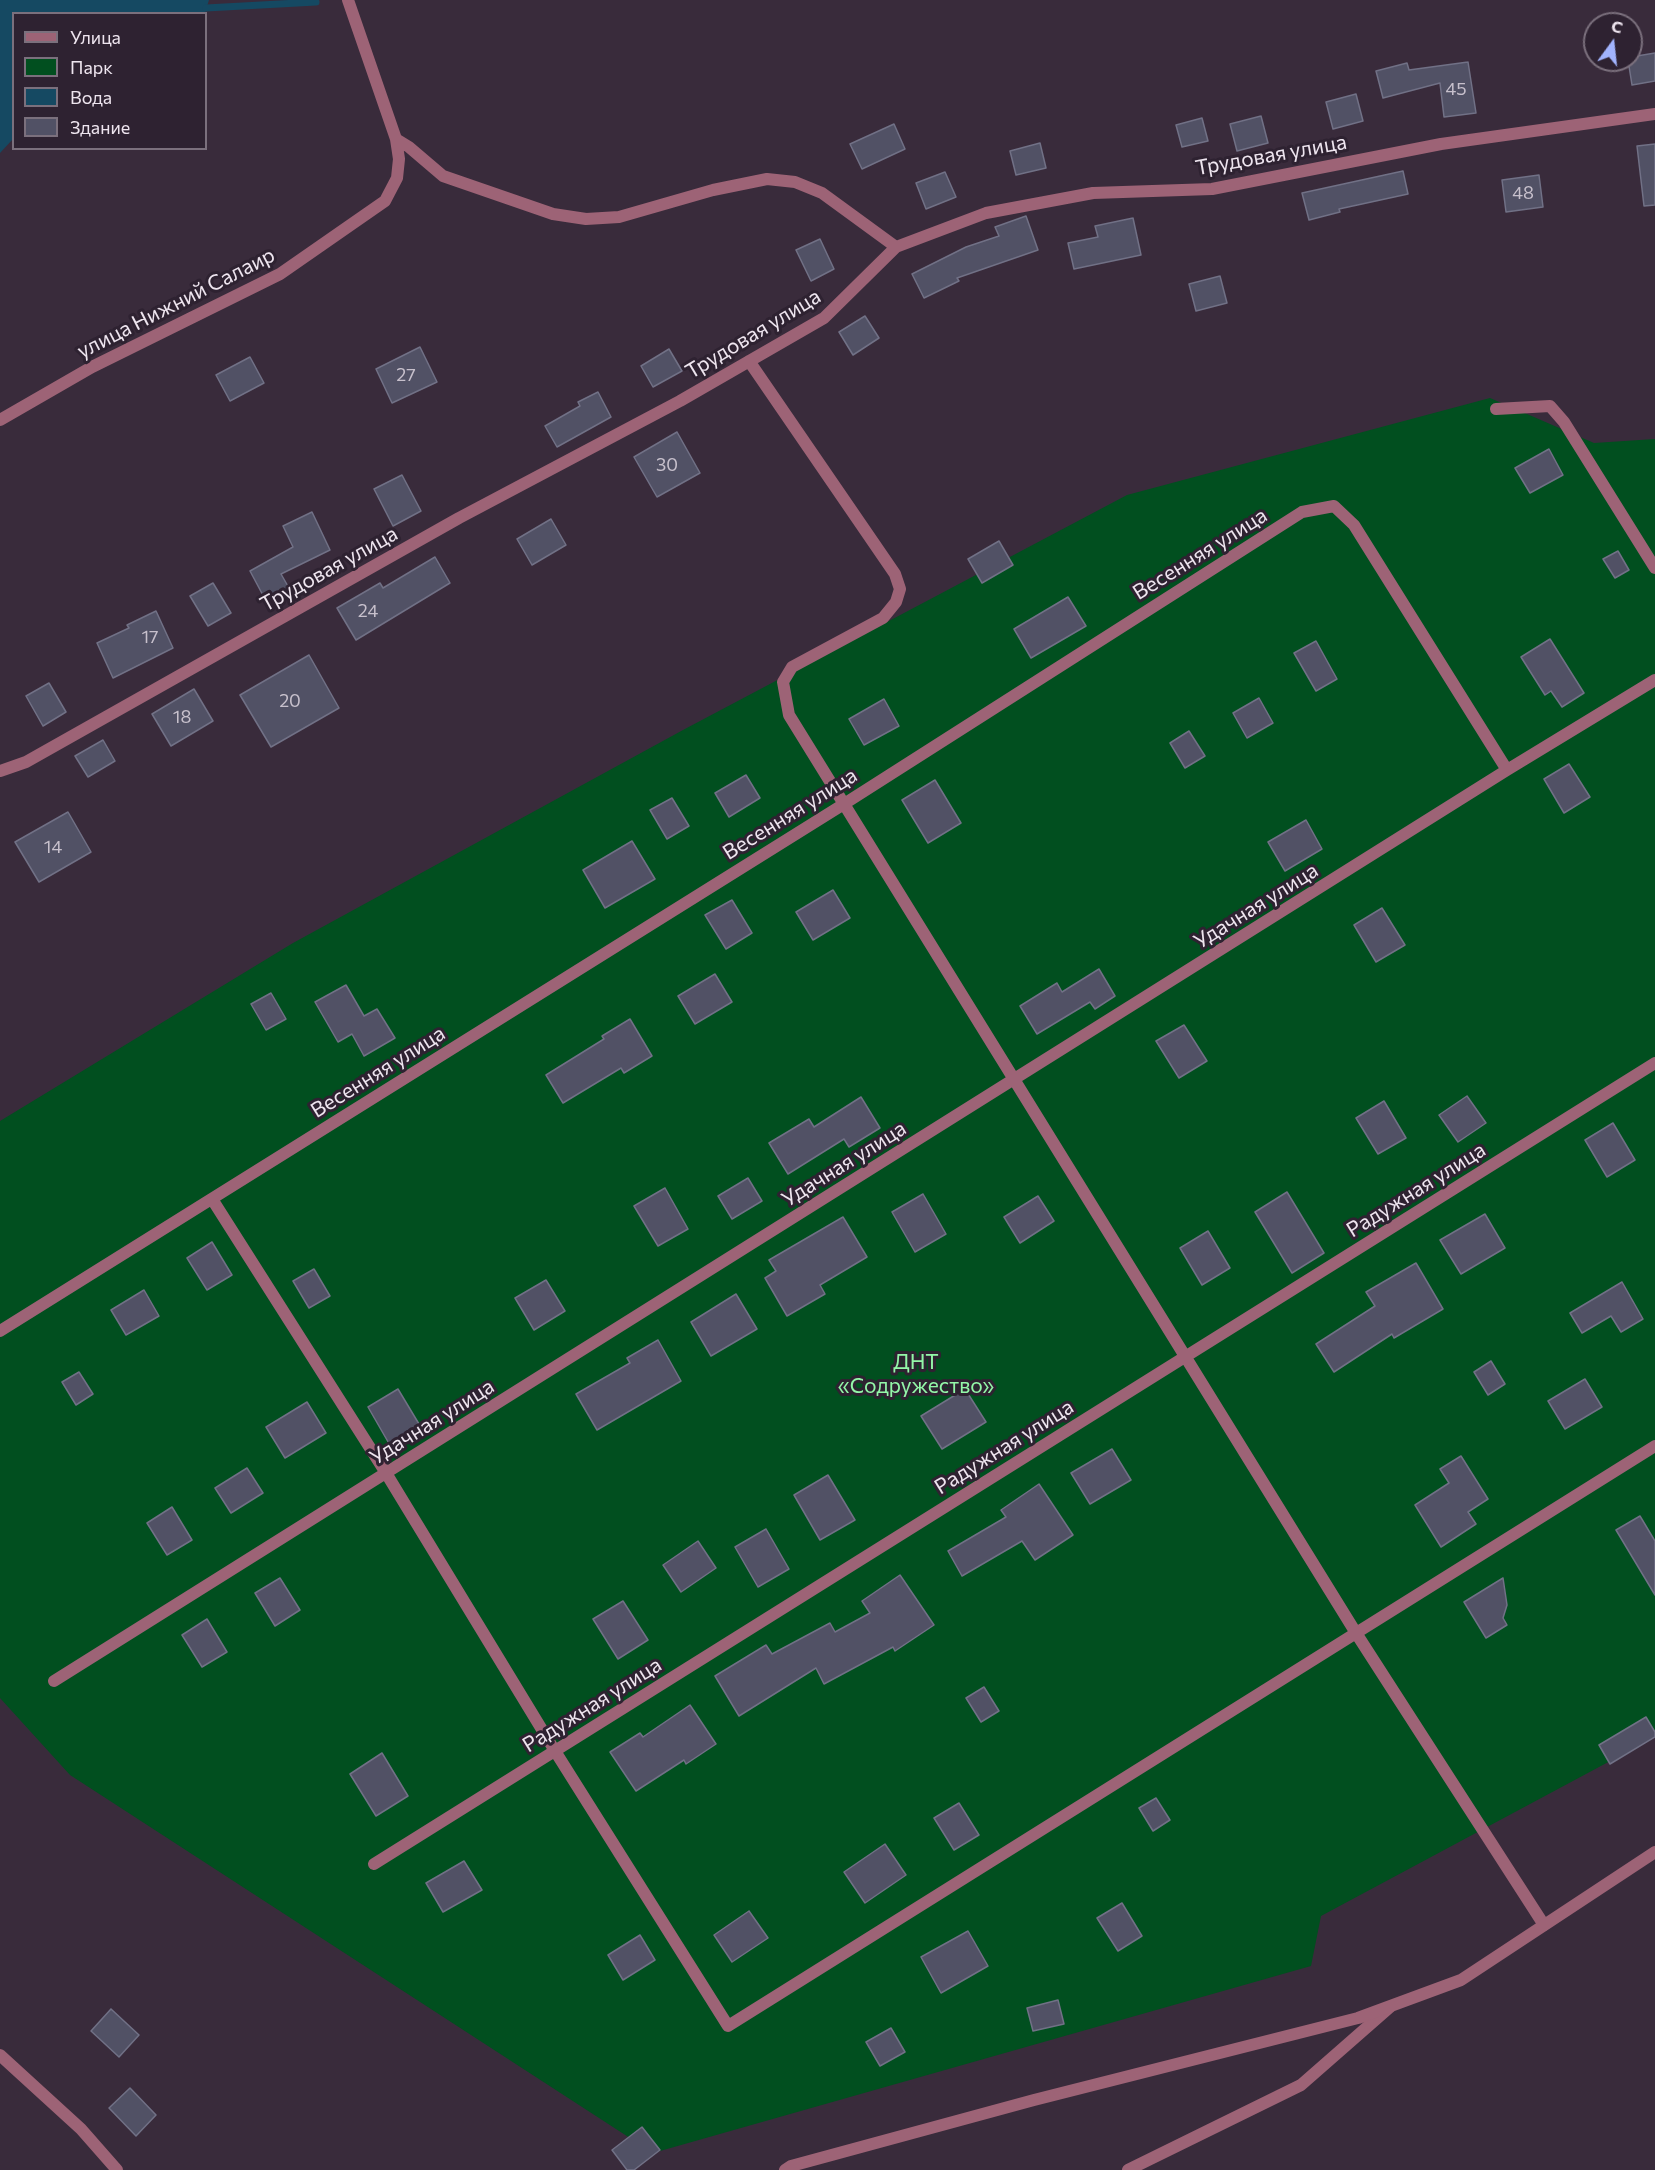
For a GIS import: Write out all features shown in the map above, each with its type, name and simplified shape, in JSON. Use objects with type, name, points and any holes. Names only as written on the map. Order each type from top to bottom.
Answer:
[{"type":"street","name":"улица Нижний Салаир","points":[[0,420],[92,367],[280,274],[385,201],[397,177],[399,159],[396,139],[348,0]]},
{"type":"street","name":"Трудовая улица","points":[[0,771],[26,762],[459,518],[680,401],[824,318],[896,247],[986,213],[1093,193],[1212,189],[1441,144],[1655,114]]},
{"type":"street","points":[[396,139],[443,176],[553,214],[586,219],[619,217],[713,190],[767,179],[795,182],[822,193],[896,247]]},
{"type":"street","points":[[749,361],[895,574],[900,589],[897,602],[883,618],[792,668],[783,682],[789,715],[1356,1633],[1544,1925]]},
{"type":"street","points":[[1496,409],[1550,405],[1564,422],[1655,568]]},
{"type":"street","name":"Весенняя улица","points":[[0,1331],[844,804],[1302,513],[1334,506],[1354,525],[1507,770]]},
{"type":"street","name":"Удачная улица","points":[[54,1681],[1507,770],[1655,680]]},
{"type":"street","name":"Радужная улица","points":[[374,1864],[1655,1063]]},
{"type":"street","points":[[212,1199],[386,1473],[555,1751],[728,2026],[1655,1446]]},
{"type":"street","points":[[785,2170],[803,2163],[1034,2100],[1358,2018],[1461,1980],[1655,1852]]},
{"type":"street","points":[[1128,2170],[1301,2085],[1393,2004]]},
{"type":"street","points":[[0,2055],[81,2129],[117,2170]]},
{"type":"green space","name":"ДНТ «Содружество»","points":[[1490,398],[1594,443],[1655,439],[1655,1737],[1321,1916],[1311,1966],[653,2153],[70,1775],[0,1698],[0,1121],[293,943],[683,730],[1127,495]]},
{"type":"water","points":[[0,0],[209,0],[205,12],[12,12],[12,140],[0,153]]},
{"type":"building","points":[[1655,53],[1655,81],[1632,85],[1630,72],[1643,72],[1643,55]]},
{"type":"building","points":[[1468,62],[1476,113],[1444,117],[1440,83],[1383,98],[1376,71],[1407,63],[1409,70]]},
{"type":"building","points":[[1356,94],[1363,121],[1333,129],[1326,102]]},
{"type":"building","points":[[1261,116],[1268,143],[1237,151],[1230,124]]},
{"type":"building","points":[[1202,118],[1208,141],[1182,147],[1176,125]]},
{"type":"building","points":[[894,124],[905,149],[862,169],[850,144]]},
{"type":"building","points":[[1040,143],[1046,168],[1016,175],[1010,151]]},
{"type":"building","points":[[1655,144],[1655,205],[1644,206],[1637,146]]},
{"type":"building","points":[[1403,171],[1408,194],[1339,209],[1340,212],[1309,220],[1302,193]]},
{"type":"building","points":[[945,172],[956,197],[926,209],[916,183]]},
{"type":"building","points":[[1539,175],[1543,207],[1506,212],[1502,180]]},
{"type":"building","points":[[1026,216],[1038,250],[957,278],[959,281],[924,298],[912,274],[966,247],[999,236],[995,227]]},
{"type":"building","points":[[1133,218],[1141,255],[1074,269],[1068,243],[1098,237],[1095,226]]},
{"type":"building","points":[[820,239],[834,269],[811,281],[796,250]]},
{"type":"building","points":[[1220,276],[1227,303],[1196,311],[1189,284]]},
{"type":"building","points":[[865,316],[879,338],[853,355],[839,332]]},
{"type":"building","points":[[420,347],[437,382],[392,403],[376,369]]},
{"type":"building","points":[[669,349],[682,371],[653,387],[641,366]]},
{"type":"building","points":[[250,357],[264,383],[230,401],[216,375]]},
{"type":"building","points":[[598,392],[611,417],[557,447],[545,426],[580,406],[578,402]]},
{"type":"building","points":[[677,432],[700,473],[657,497],[634,457]]},
{"type":"building","points":[[1549,449],[1563,475],[1530,493],[1515,468]]},
{"type":"building","points":[[402,475],[421,511],[393,526],[374,489]]},
{"type":"building","points":[[312,512],[330,550],[281,574],[289,588],[266,601],[250,571],[293,547],[283,526]]},
{"type":"building","points":[[551,519],[566,545],[532,565],[517,539]]},
{"type":"building","points":[[999,541],[1013,565],[982,583],[968,559]]},
{"type":"building","points":[[1618,551],[1629,570],[1615,578],[1603,559]]},
{"type":"building","points":[[435,557],[450,583],[356,640],[337,608],[380,583],[383,588]]},
{"type":"building","points":[[213,583],[231,613],[208,626],[190,596]]},
{"type":"building","points":[[1068,597],[1086,626],[1031,658],[1014,629]]},
{"type":"building","points":[[156,611],[173,648],[113,678],[97,643],[129,628],[127,625]]},
{"type":"building","points":[[1550,639],[1584,693],[1562,707],[1551,691],[1545,695],[1521,657]]},
{"type":"building","points":[[1316,641],[1337,679],[1316,691],[1294,653]]},
{"type":"building","points":[[309,655],[339,708],[271,747],[240,695]]},
{"type":"building","points":[[49,683],[66,712],[43,726],[26,696]]},
{"type":"building","points":[[194,689],[213,721],[171,746],[152,714]]},
{"type":"building","points":[[1259,698],[1273,723],[1247,738],[1233,713]]},
{"type":"building","points":[[884,699],[899,726],[864,745],[849,719]]},
{"type":"building","points":[[1189,731],[1205,756],[1185,768],[1170,743]]},
{"type":"building","points":[[103,740],[115,761],[88,777],[75,756]]},
{"type":"building","points":[[1569,764],[1590,797],[1564,813],[1544,779]]},
{"type":"building","points":[[746,775],[760,798],[729,817],[715,793]]},
{"type":"building","points":[[935,780],[961,823],[928,843],[902,800]]},
{"type":"building","points":[[672,798],[689,826],[667,839],[650,810]]},
{"type":"building","points":[[68,812],[91,852],[39,882],[15,842]]},
{"type":"building","points":[[1306,820],[1322,849],[1285,871],[1268,842]]},
{"type":"building","points":[[632,841],[655,879],[605,908],[583,870]]},
{"type":"building","points":[[833,890],[850,918],[813,940],[796,912]]},
{"type":"building","points":[[732,900],[752,933],[726,949],[705,915]]},
{"type":"building","points":[[1382,908],[1405,945],[1376,962],[1354,925]]},
{"type":"building","points":[[1099,969],[1115,996],[1095,1009],[1090,1002],[1037,1034],[1020,1006],[1057,983],[1062,992]]},
{"type":"building","points":[[715,974],[732,1002],[695,1024],[678,996]]},
{"type":"building","points":[[346,985],[364,1016],[377,1009],[395,1038],[364,1056],[352,1034],[338,1042],[315,1002]]},
{"type":"building","points":[[271,993],[286,1019],[266,1030],[251,1004]]},
{"type":"building","points":[[630,1019],[652,1056],[624,1073],[621,1068],[563,1103],[546,1075],[604,1039],[602,1036]]},
{"type":"building","points":[[1184,1025],[1207,1061],[1179,1078],[1156,1041]]},
{"type":"building","points":[[1467,1096],[1486,1123],[1458,1142],[1439,1115]]},
{"type":"building","points":[[861,1097],[880,1128],[849,1147],[844,1139],[788,1174],[769,1143],[809,1119],[814,1127]]},
{"type":"building","points":[[1384,1101],[1406,1138],[1378,1154],[1356,1118]]},
{"type":"building","points":[[1613,1123],[1635,1160],[1607,1177],[1585,1140]]},
{"type":"building","points":[[748,1178],[762,1201],[732,1219],[718,1196]]},
{"type":"building","points":[[665,1188],[688,1229],[658,1246],[634,1206]]},
{"type":"building","points":[[1287,1192],[1324,1253],[1292,1273],[1255,1212]]},
{"type":"building","points":[[923,1194],[946,1234],[915,1252],[892,1212]]},
{"type":"building","points":[[1038,1196],[1054,1221],[1020,1243],[1004,1217]]},
{"type":"building","points":[[1485,1214],[1505,1248],[1461,1274],[1440,1240]]},
{"type":"building","points":[[843,1217],[867,1257],[820,1285],[825,1294],[787,1316],[765,1278],[776,1271],[769,1260]]},
{"type":"building","points":[[1208,1231],[1230,1268],[1202,1285],[1180,1248]]},
{"type":"building","points":[[212,1242],[232,1275],[207,1290],[187,1258]]},
{"type":"building","points":[[1416,1263],[1443,1309],[1394,1338],[1392,1334],[1334,1372],[1316,1344],[1375,1306],[1366,1292]]},
{"type":"building","points":[[314,1269],[330,1296],[309,1308],[293,1281]]},
{"type":"building","points":[[546,1280],[565,1311],[534,1330],[515,1298]]},
{"type":"building","points":[[1622,1282],[1643,1319],[1621,1332],[1611,1316],[1582,1333],[1570,1313]]},
{"type":"building","points":[[144,1290],[159,1316],[126,1335],[111,1310]]},
{"type":"building","points":[[736,1294],[757,1329],[711,1356],[691,1322]]},
{"type":"building","points":[[658,1340],[681,1381],[597,1430],[576,1394],[630,1363],[627,1358]]},
{"type":"building","points":[[1491,1361],[1505,1384],[1488,1395],[1474,1372]]},
{"type":"building","points":[[79,1372],[93,1394],[76,1405],[62,1382]]},
{"type":"building","points":[[1585,1379],[1602,1407],[1565,1429],[1548,1401]]},
{"type":"building","points":[[398,1389],[422,1429],[391,1447],[368,1407]]},
{"type":"building","points":[[965,1389],[986,1422],[942,1449],[921,1416]]},
{"type":"building","points":[[307,1402],[326,1433],[285,1458],[266,1427]]},
{"type":"building","points":[[1112,1449],[1131,1480],[1090,1504],[1071,1473]]},
{"type":"building","points":[[1461,1456],[1488,1499],[1468,1512],[1476,1524],[1441,1547],[1415,1505],[1449,1483],[1440,1469]]},
{"type":"building","points":[[247,1468],[263,1493],[231,1513],[215,1488]]},
{"type":"building","points":[[828,1475],[855,1520],[820,1540],[794,1495]]},
{"type":"building","points":[[1039,1484],[1073,1535],[1035,1560],[1022,1541],[962,1576],[948,1551],[1006,1517],[1001,1510]]},
{"type":"building","points":[[172,1507],[192,1540],[167,1555],[147,1523]]},
{"type":"building","points":[[1640,1516],[1655,1541],[1655,1595],[1616,1530]]},
{"type":"building","points":[[766,1529],[789,1569],[758,1587],[735,1547]]},
{"type":"building","points":[[698,1541],[716,1568],[681,1592],[663,1565]]},
{"type":"building","points":[[900,1575],[934,1625],[895,1651],[893,1647],[824,1684],[816,1668],[739,1716],[715,1676],[766,1645],[772,1654],[830,1623],[835,1632],[870,1613],[862,1601]]},
{"type":"building","points":[[280,1578],[300,1610],[275,1626],[255,1593]]},
{"type":"building","points":[[1503,1578],[1507,1605],[1503,1618],[1507,1625],[1486,1638],[1464,1602]]},
{"type":"building","points":[[623,1601],[648,1640],[618,1659],[593,1619]]},
{"type":"building","points":[[207,1619],[227,1652],[202,1667],[182,1635]]},
{"type":"building","points":[[984,1687],[999,1711],[981,1722],[966,1698]]},
{"type":"building","points":[[690,1705],[716,1744],[686,1764],[684,1760],[636,1791],[610,1752],[640,1733],[643,1737]]},
{"type":"building","points":[[1646,1717],[1655,1732],[1655,1737],[1610,1764],[1599,1745]]},
{"type":"building","points":[[382,1753],[408,1796],[376,1816],[350,1774]]},
{"type":"building","points":[[1156,1798],[1170,1820],[1153,1831],[1139,1808]]},
{"type":"building","points":[[959,1803],[979,1835],[954,1850],[934,1818]]},
{"type":"building","points":[[885,1844],[906,1875],[865,1903],[844,1872]]},
{"type":"building","points":[[464,1861],[482,1890],[443,1912],[426,1883]]},
{"type":"building","points":[[1122,1903],[1142,1936],[1118,1951],[1097,1918]]},
{"type":"building","points":[[749,1911],[768,1938],[732,1962],[714,1935]]},
{"type":"building","points":[[968,1931],[988,1966],[941,1993],[921,1957]]},
{"type":"building","points":[[640,1935],[655,1960],[623,1980],[608,1955]]},
{"type":"building","points":[[1058,2000],[1064,2024],[1033,2031],[1027,2008]]},
{"type":"building","points":[[111,2009],[139,2035],[119,2057],[91,2031]]},
{"type":"building","points":[[891,2028],[905,2052],[880,2066],[866,2042]]},
{"type":"building","points":[[130,2088],[156,2115],[136,2136],[109,2108]]},
{"type":"building","points":[[642,2127],[660,2150],[634,2170],[627,2170],[612,2150]]},
{"type":"waterway","points":[[206,8],[316,2]]}]
